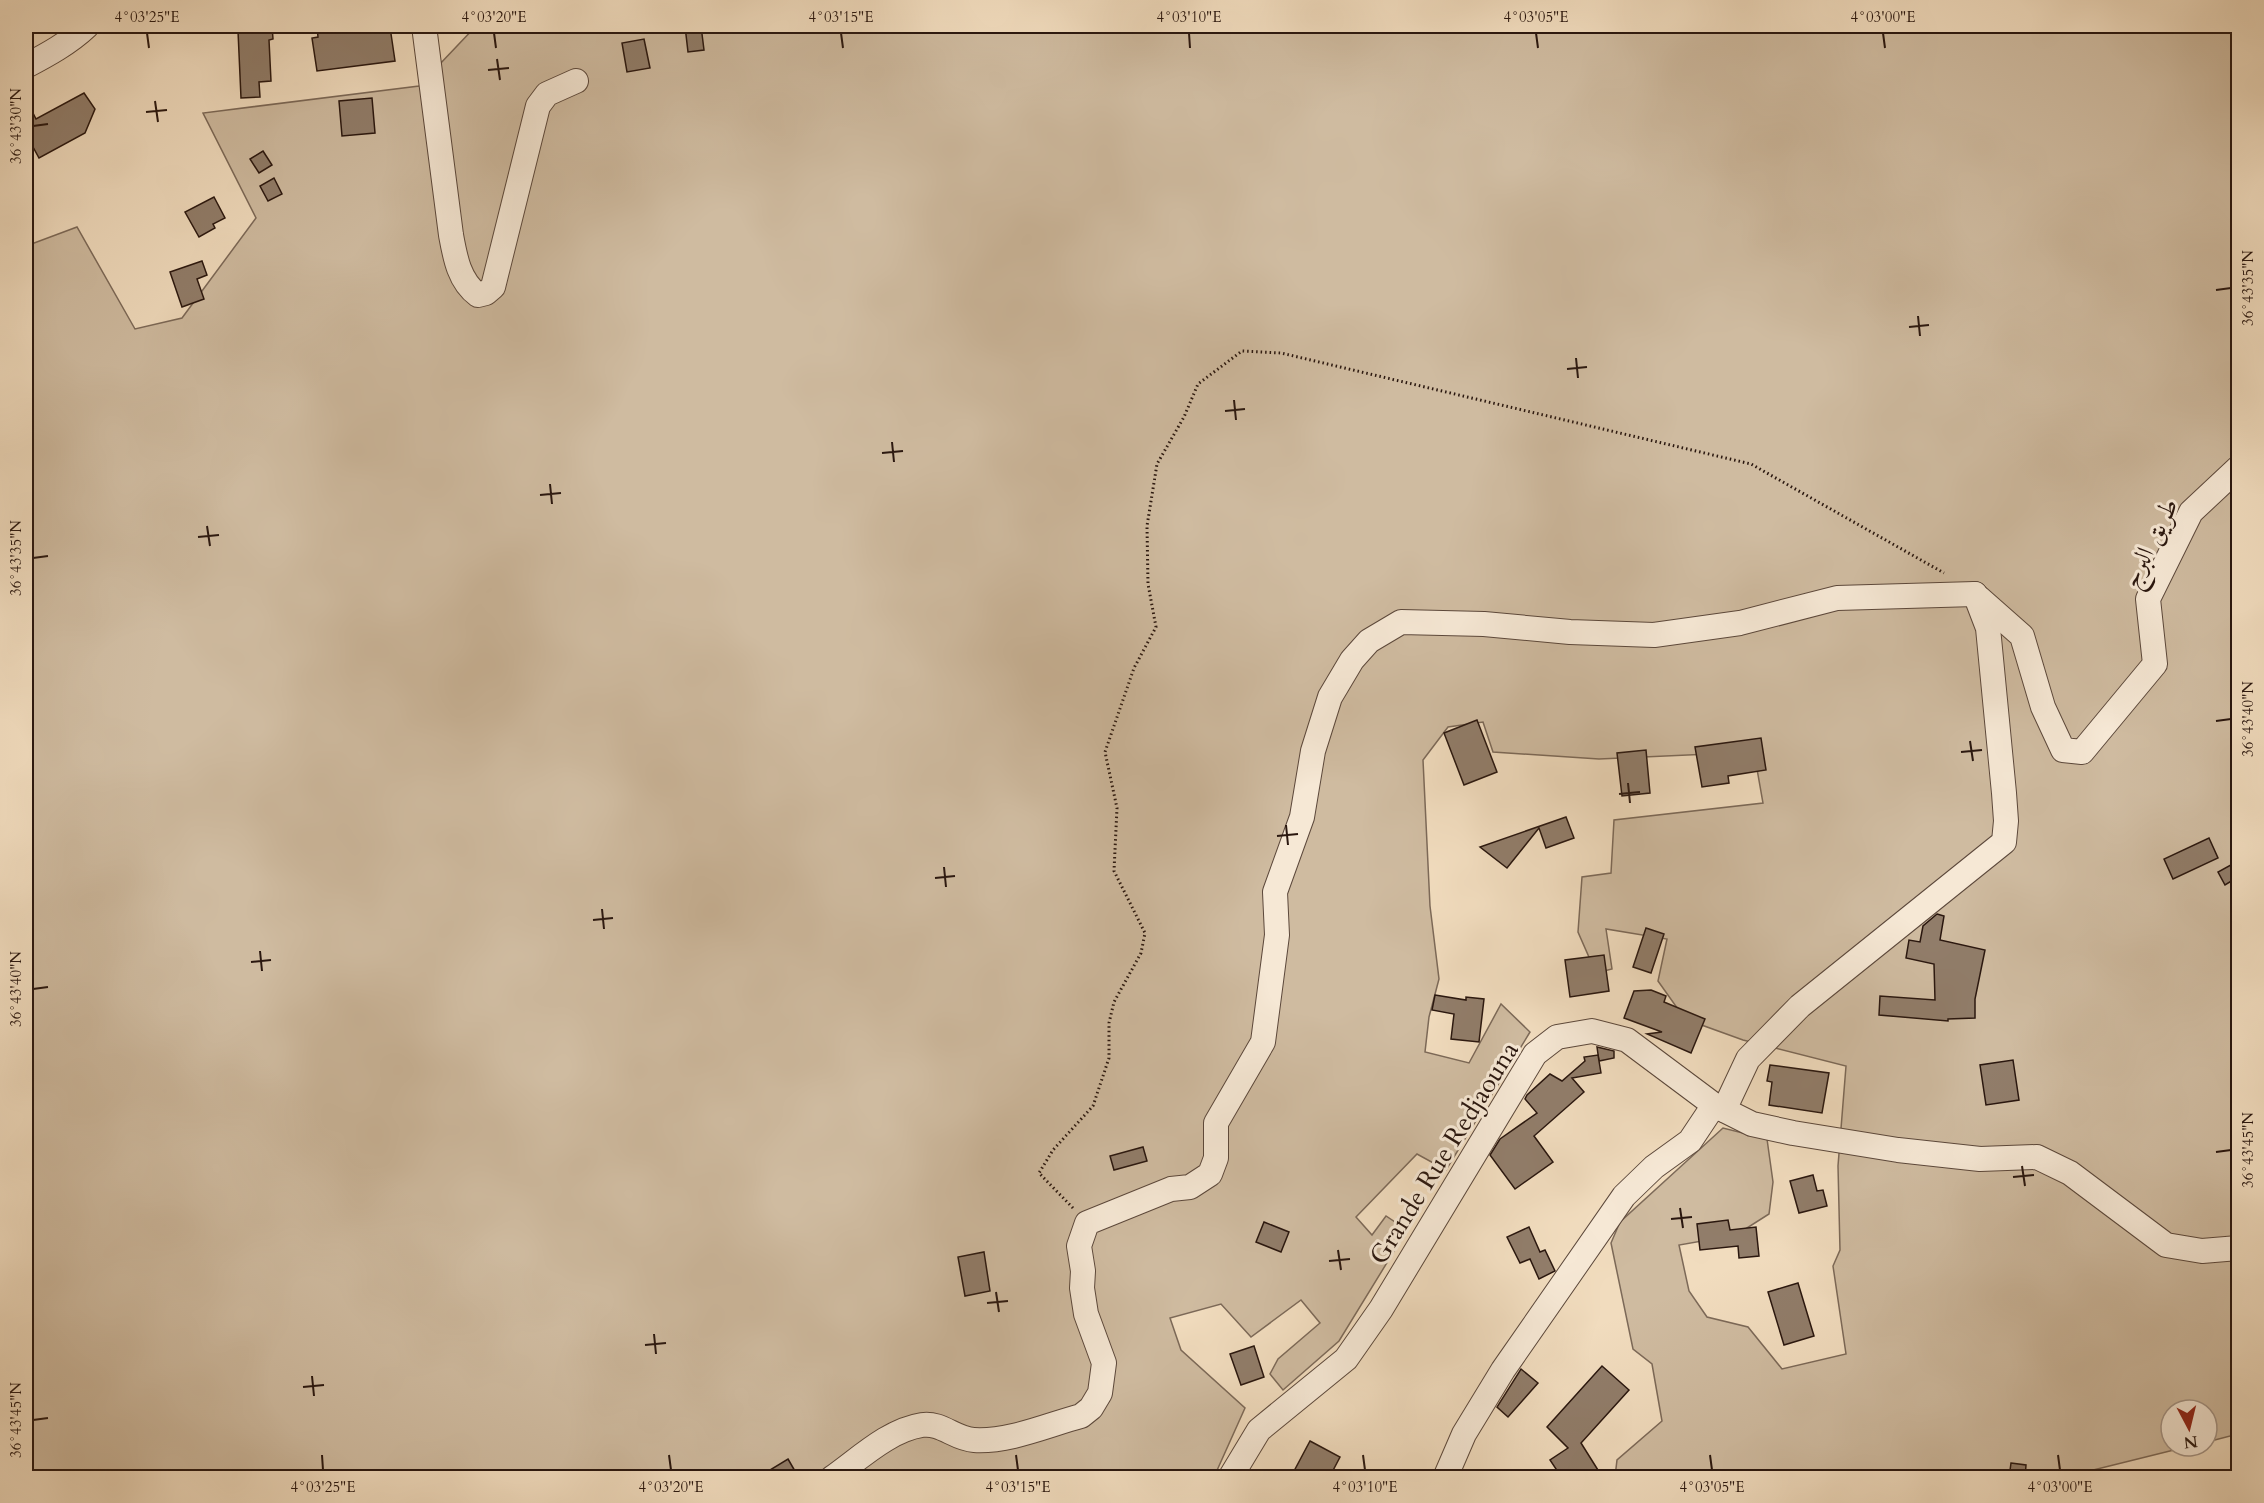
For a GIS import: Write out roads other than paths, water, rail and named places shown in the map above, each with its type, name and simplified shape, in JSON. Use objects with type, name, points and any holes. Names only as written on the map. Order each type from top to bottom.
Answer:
[{"type":"street","points":[[26,66],[58,48],[87,26]]},
{"type":"street","points":[[424,26],[457,267],[471,290],[478,295],[486,293],[493,287],[538,106],[547,94],[576,81]]},
{"type":"street","name":"طريق البرج","points":[[1975,594],[2022,636],[2043,707],[2063,750],[2082,752],[2155,664],[2148,600],[2191,512],[2238,468]]},
{"type":"street","points":[[832,1478],[895,1433],[922,1425],[934,1424],[962,1439],[998,1440],[1081,1416],[1091,1408],[1100,1393],[1104,1363],[1086,1314],[1082,1288],[1083,1271],[1079,1246],[1087,1223],[1171,1189],[1190,1187],[1210,1174],[1216,1158],[1216,1123],[1263,1042],[1277,935],[1275,892],[1302,816],[1317,740],[1330,697],[1352,660],[1369,641],[1401,622],[1484,624],[1570,632],[1654,635],[1740,623],[1837,598],[1975,594],[1988,628],[2006,812],[2004,842],[1800,1006],[1748,1059],[1719,1108],[1690,1141],[1654,1167],[1624,1196],[1503,1370],[1464,1434],[1445,1478]]},
{"type":"street","name":"Grande Rue Redjaouna","points":[[1230,1478],[1259,1430],[1346,1359],[1381,1309],[1535,1054],[1557,1037],[1592,1031],[1627,1040],[1719,1108],[1752,1124],[1898,1150],[1980,1159],[2037,1157],[2070,1173],[2166,1245],[2202,1251],[2238,1248]]}]
